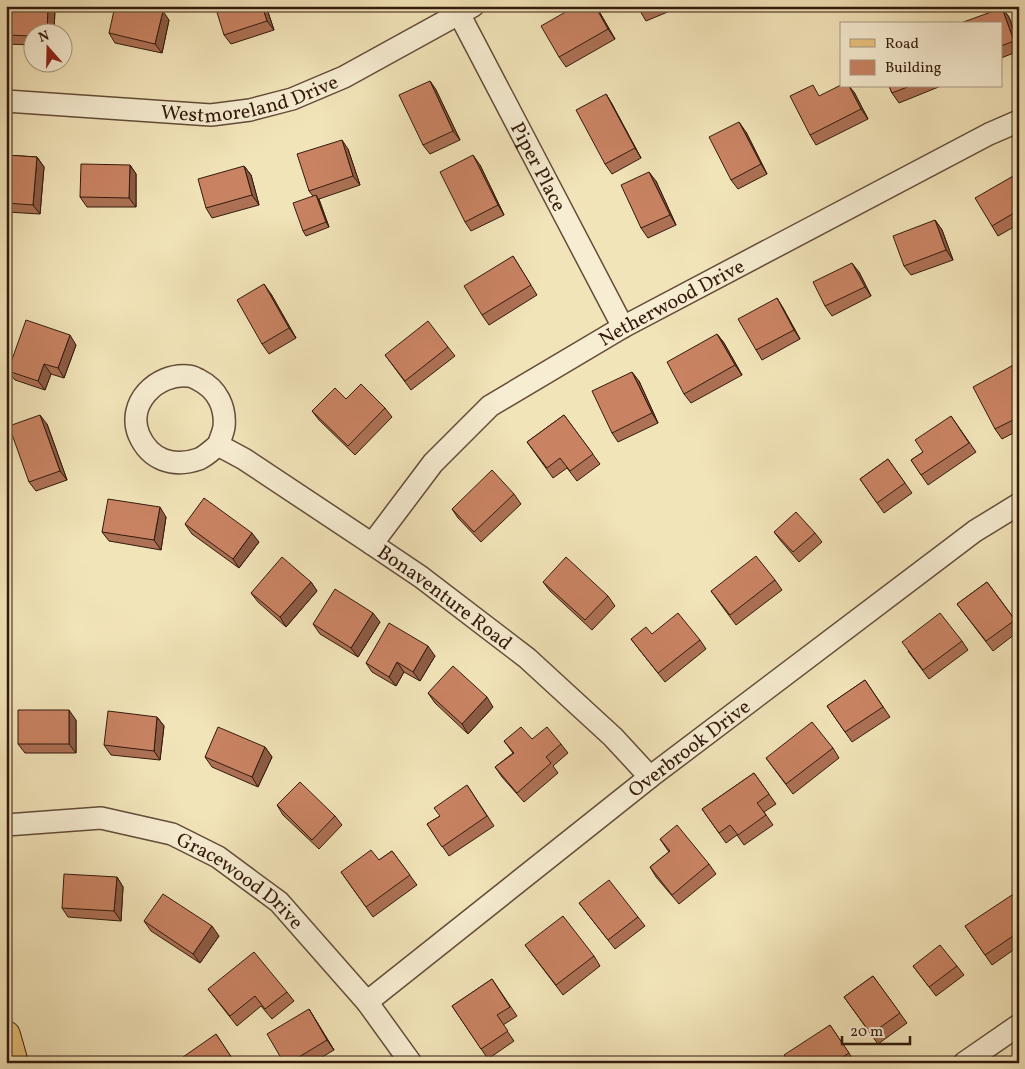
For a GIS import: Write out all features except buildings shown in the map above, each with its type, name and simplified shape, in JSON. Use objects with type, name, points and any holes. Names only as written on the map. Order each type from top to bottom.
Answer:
[{"type":"main road","points":[[6,1035],[14,1063]]},
{"type":"street","name":"Westmoreland Drive","points":[[6,101],[211,115],[250,110],[292,99],[344,77],[463,9]]},
{"type":"street","name":"Piper Place","points":[[463,9],[623,327]]},
{"type":"street","name":"Netherwood Drive","points":[[372,544],[433,463],[490,406],[623,327],[988,134],[1019,121]]},
{"type":"street","points":[[170,376],[190,376],[206,384],[219,398],[224,414],[224,429],[218,445],[201,458],[181,462],[164,460],[153,455],[143,443],[137,430],[136,413],[141,399],[152,386],[170,376]]},
{"type":"street","name":"Bonaventure Road","points":[[218,445],[244,459],[420,577],[527,658],[613,737],[650,777]]},
{"type":"street","name":"Overbrook Drive","points":[[366,1002],[650,777],[975,531],[1019,504]]},
{"type":"street","name":"Gracewood Drive","points":[[6,825],[101,818],[172,834],[218,857],[279,902],[366,1002],[411,1063]]},
{"type":"street","points":[[964,1063],[1019,1025]]}]
